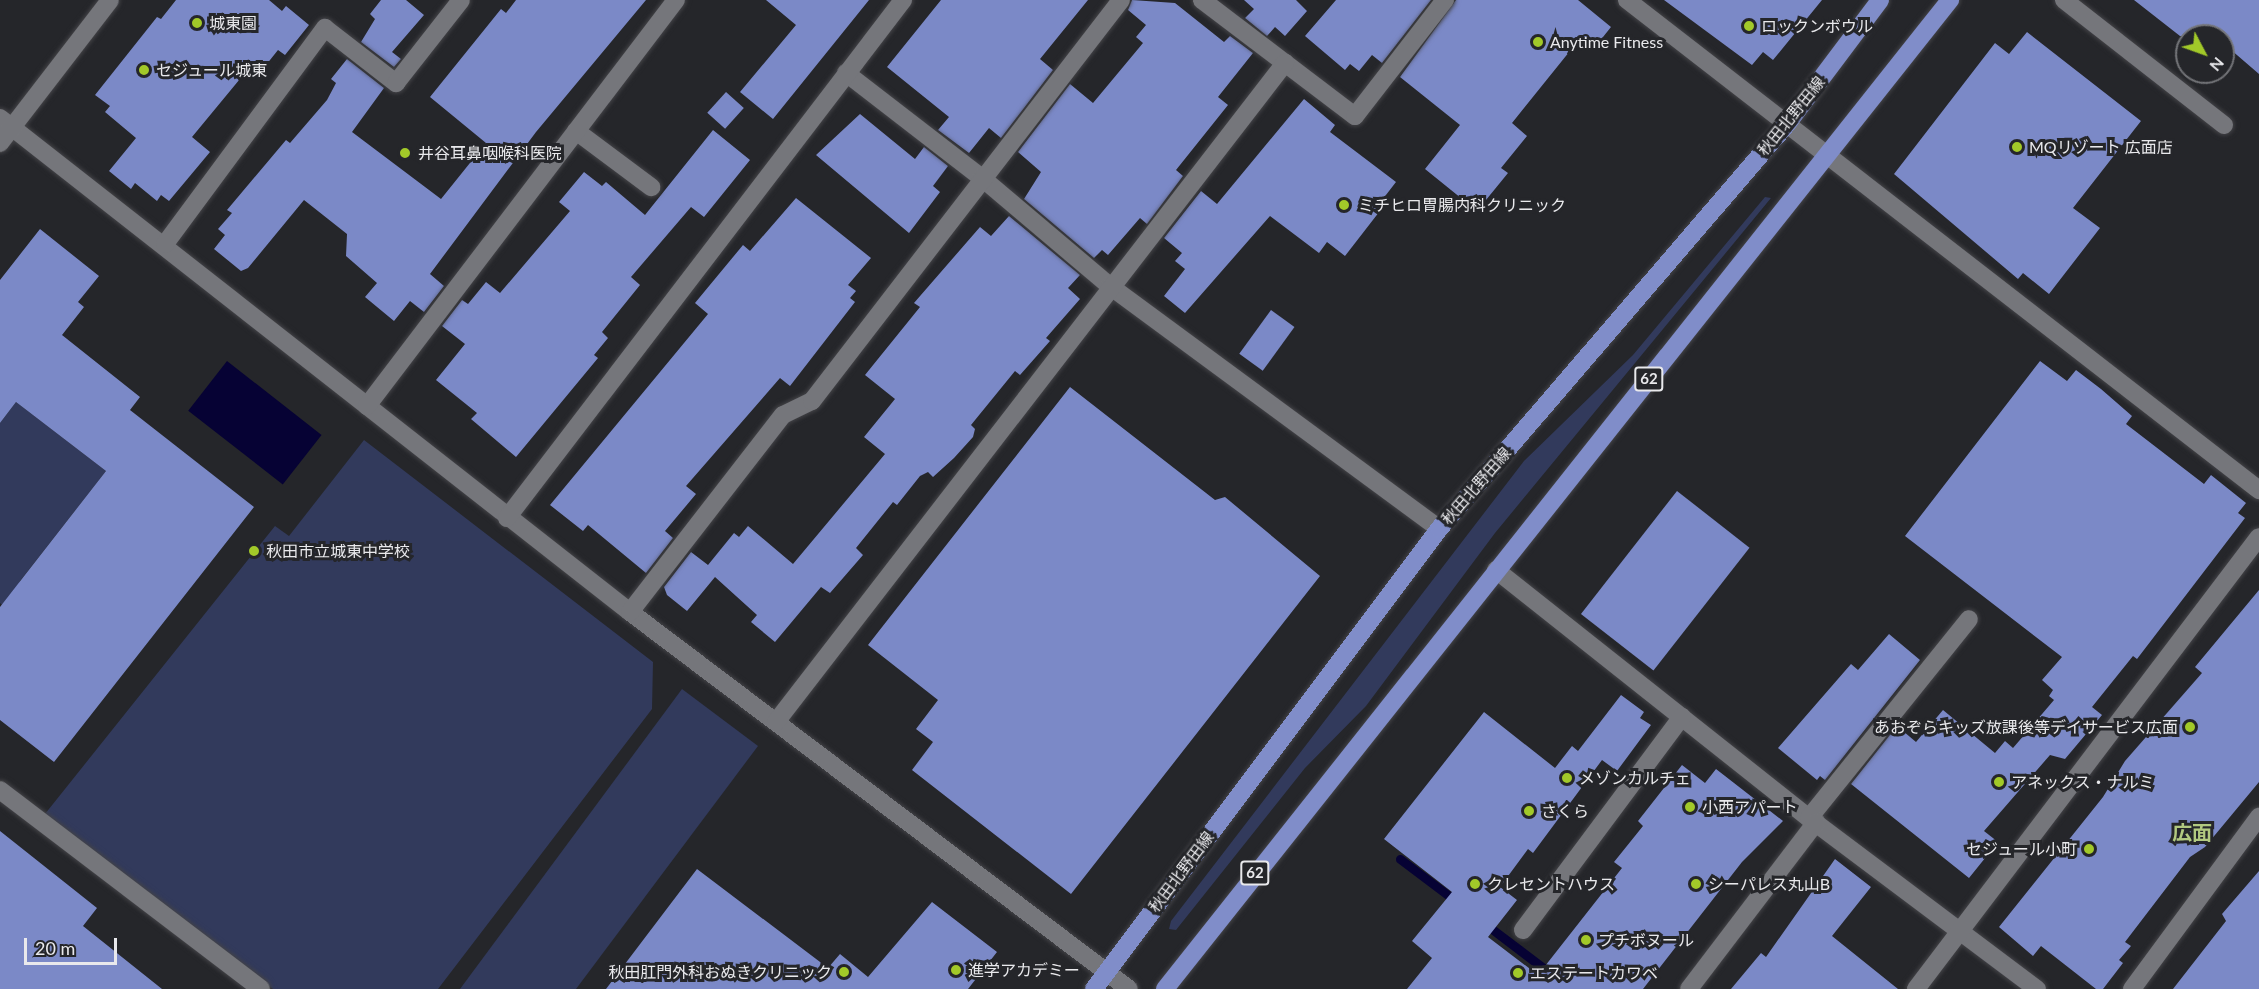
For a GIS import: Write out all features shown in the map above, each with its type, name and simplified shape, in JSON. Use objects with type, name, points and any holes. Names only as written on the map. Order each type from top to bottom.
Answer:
[{"type":"main road","name":"秋田北野田線","points":[[1094,989],[1439,529],[1787,124],[1880,0]]},
{"type":"main road","name":"62","points":[[1165,989],[1496,570],[1828,157],[1950,0]]},
{"type":"street","points":[[0,143],[6,122],[110,0]]},
{"type":"street","points":[[165,244],[324,28],[396,83],[461,0]]},
{"type":"street","points":[[367,405],[676,0]]},
{"type":"street","points":[[507,518],[903,0]]},
{"type":"street","points":[[630,612],[783,415],[812,401],[1121,0]]},
{"type":"street","points":[[1202,0],[1355,116],[1445,0]]},
{"type":"street","points":[[1627,0],[2259,490]]},
{"type":"street","points":[[2064,0],[2224,124]]},
{"type":"street","points":[[776,722],[1110,286],[1285,63]]},
{"type":"street","points":[[846,74],[982,178],[1110,286],[1439,529]]},
{"type":"street","points":[[6,122],[165,244],[507,518],[1129,989]]},
{"type":"street","points":[[576,131],[651,187]]},
{"type":"street","points":[[1916,989],[2259,537]]},
{"type":"street","points":[[1496,570],[1813,820],[2037,989]]},
{"type":"street","points":[[1689,989],[1813,820],[1969,619]]},
{"type":"street","points":[[1523,930],[1682,717]]},
{"type":"street","points":[[0,790],[261,989]]},
{"type":"street","points":[[2132,989],[2259,817]]},
{"type":"shaded area","points":[[1765,197],[1771,198],[1495,533],[1366,706],[1305,768],[1176,930],[1169,929],[1171,921],[1524,461],[1633,355]]},
{"type":"shaded area","points":[[227,361],[322,435],[283,485],[188,411]]},
{"type":"shaded area","points":[[16,402],[106,471],[20,581],[9,611],[0,603],[0,423]]},
{"type":"shaded area","name":"秋田市立城東中学校","points":[[364,440],[653,662],[652,709],[438,989],[273,989],[45,814],[275,526],[289,536]]},
{"type":"shaded area","points":[[682,689],[758,746],[576,989],[460,989]]},
{"type":"building","points":[[176,0],[269,0],[282,11],[286,6],[309,25],[285,55],[278,50],[258,75],[249,68],[192,137],[210,152],[169,201],[161,195],[157,201],[135,183],[131,189],[109,171],[136,138],[105,112],[110,106],[95,95],[157,17],[161,19]]},
{"type":"building","points":[[381,0],[406,0],[424,15],[392,52],[401,59],[394,67],[361,42],[375,19],[370,14]]},
{"type":"building","points":[[516,0],[646,0],[536,132],[430,274],[444,286],[424,312],[410,301],[394,321],[365,297],[377,283],[346,256],[347,234],[304,200],[248,268],[241,271],[214,249],[225,235],[218,229],[232,213],[227,210],[286,140],[290,143],[327,100],[336,83],[331,79],[347,59],[384,88],[352,132],[441,199],[486,143],[430,97],[501,9],[506,13]]},
{"type":"building","points":[[766,0],[869,0],[773,119],[740,92],[796,25]]},
{"type":"building","points":[[941,0],[1088,0],[1040,59],[1053,70],[1001,138],[989,128],[969,153],[938,130],[949,117],[887,67]]},
{"type":"building","points":[[1132,0],[1175,3],[1224,42],[1230,36],[1253,53],[1218,97],[1228,105],[1176,170],[1183,176],[1147,224],[1140,218],[1108,255],[1102,250],[1094,258],[1024,199],[1041,172],[1018,152],[1070,84],[1093,103],[1143,43],[1136,37],[1146,25],[1128,10]]},
{"type":"building","points":[[1244,0],[1296,0],[1307,11],[1285,36],[1275,27],[1267,36],[1245,18],[1254,9]]},
{"type":"building","points":[[1336,0],[1431,0],[1382,63],[1372,55],[1359,71],[1350,64],[1345,70],[1305,36]]},
{"type":"building","points":[[1456,0],[1578,0],[1611,27],[1595,47],[1582,36],[1512,123],[1527,136],[1501,168],[1508,173],[1477,211],[1425,169],[1460,125],[1400,77]]},
{"type":"building","name":"ロックンボウル","points":[[1664,0],[1822,0],[1773,60],[1763,52],[1752,65]]},
{"type":"building","points":[[2134,0],[2259,0],[2259,74],[2235,53],[2235,24],[2175,24],[2175,32]]},
{"type":"building","name":"MQリゾート 広面店","points":[[2027,32],[2141,121],[2073,208],[2100,228],[2049,294],[2023,273],[2018,279],[1894,174],[1995,43],[2009,54]]},
{"type":"building","points":[[726,92],[744,108],[725,129],[707,113]]},
{"type":"building","points":[[1304,99],[1335,125],[1330,132],[1396,182],[1379,204],[1383,207],[1345,256],[1327,242],[1319,253],[1270,216],[1185,313],[1164,296],[1185,269],[1175,261],[1182,253],[1164,238],[1201,191],[1217,204]]},
{"type":"building","points":[[860,114],[915,159],[924,147],[948,166],[933,186],[940,192],[909,233],[816,155]]},
{"type":"building","points":[[713,130],[750,160],[704,217],[691,207],[631,277],[640,285],[602,332],[608,338],[594,355],[598,358],[516,457],[471,419],[477,413],[436,380],[465,344],[442,326],[462,300],[468,304],[486,282],[500,293],[570,211],[559,202],[584,172],[602,186],[606,182],[645,215]]},
{"type":"building","points":[[796,198],[871,258],[848,285],[856,291],[850,298],[855,302],[790,386],[780,378],[686,486],[696,494],[665,531],[673,538],[646,573],[588,525],[583,531],[550,505],[708,314],[695,303],[743,245],[750,251]]},
{"type":"building","points":[[1009,216],[1080,275],[1068,288],[1080,299],[1046,338],[1050,341],[1020,375],[1015,371],[971,425],[975,429],[973,437],[933,477],[928,472],[920,476],[897,505],[893,502],[856,548],[863,555],[830,593],[821,587],[775,642],[751,622],[757,615],[715,577],[687,611],[667,595],[664,587],[691,552],[708,565],[734,533],[739,537],[748,526],[793,564],[885,454],[864,437],[895,399],[865,375],[920,307],[914,303],[980,227],[991,236]]},
{"type":"building","name":"秋田市立城東中学校","points":[[40,229],[99,276],[78,302],[84,307],[62,335],[140,397],[130,410],[254,507],[54,762],[0,720],[0,607],[106,471],[16,402],[0,423],[0,280]]},
{"type":"building","points":[[1271,310],[1294,327],[1263,371],[1239,354]]},
{"type":"building","points":[[2040,361],[2067,381],[2076,370],[2101,389],[2132,416],[2126,424],[2204,484],[2211,475],[2246,503],[2238,513],[2245,518],[2137,659],[2133,656],[2092,707],[2102,715],[2065,759],[2050,755],[1984,831],[1998,842],[1969,878],[1851,784],[1897,726],[1916,742],[1943,710],[1995,753],[2005,741],[2013,748],[2054,700],[2049,696],[2053,690],[2042,680],[2062,657],[1905,536]]},
{"type":"building","points":[[1070,387],[1215,500],[1225,497],[1320,576],[1071,894],[912,770],[933,742],[916,729],[938,700],[868,645]]},
{"type":"building","points":[[1677,491],[1749,548],[1653,671],[1581,614]]},
{"type":"building","points":[[2259,590],[2259,782],[2205,847],[2190,857],[2125,942],[2131,946],[2119,960],[2123,963],[2103,989],[2096,989],[2041,946],[2033,956],[1999,927],[2103,797],[2125,761],[2202,673],[2195,667]]},
{"type":"building","points":[[1889,634],[1920,660],[1825,780],[1820,776],[1817,780],[1778,748],[1851,664],[1858,670]]},
{"type":"building","points":[[1621,695],[1644,712],[1640,718],[1651,725],[1617,771],[1602,760],[1533,853],[1528,849],[1500,887],[1517,900],[1488,937],[1538,975],[1622,868],[1614,862],[1643,826],[1638,821],[1682,765],[1705,783],[1716,769],[1783,821],[1742,862],[1643,989],[1407,989],[1432,958],[1412,941],[1452,892],[1384,839],[1484,712],[1555,768],[1572,746],[1578,751]]},
{"type":"building","points":[[0,831],[97,908],[83,926],[162,989],[0,989]]},
{"type":"building","points":[[1835,859],[1871,887],[1832,936],[1898,989],[1731,989],[1761,953],[1766,957]]},
{"type":"building","points":[[697,869],[828,968],[840,954],[868,977],[932,902],[997,952],[968,989],[606,989]]},
{"type":"building","points":[[2259,871],[2259,989],[2173,989],[2226,921],[2222,914]]},
{"type":"waterway","points":[[1400,859],[1457,902]]},
{"type":"waterway","points":[[1484,923],[1571,989]]},
{"type":"place","name":"城東園","points":[[197,23]]},
{"type":"place","name":"ロックンボウル","points":[[1749,26]]},
{"type":"place","name":"Anytime Fitness","points":[[1538,42]]},
{"type":"place","name":"セジュール城東","points":[[144,70]]},
{"type":"place","name":"MQリゾート 広面店","points":[[2017,147]]},
{"type":"place","name":"井谷耳鼻咽喉科医院","points":[[405,153]]},
{"type":"place","name":"ミチヒロ胃腸内科クリニック","points":[[1344,205]]},
{"type":"place","name":"秋田市立城東中学校","points":[[254,551]]},
{"type":"place","name":"あおぞらキッズ放課後等デイサービス広面","points":[[2190,727]]},
{"type":"place","name":"メゾンカルチェ","points":[[1567,778]]},
{"type":"place","name":"アネックス・ナルミ","points":[[1999,782]]},
{"type":"place","name":"小西アパート","points":[[1690,807]]},
{"type":"place","name":"さくら","points":[[1529,811]]},
{"type":"place","name":"セジュール小町","points":[[2089,849]]},
{"type":"place","name":"クレセントハウス","points":[[1475,884]]},
{"type":"place","name":"シーパレス丸山B","points":[[1696,884]]},
{"type":"place","name":"プチボヌール","points":[[1586,940]]},
{"type":"place","name":"進学アカデミー","points":[[956,970]]},
{"type":"place","name":"秋田肛門外科おぬきクリニック","points":[[844,972]]},
{"type":"place","name":"エステートカワベ","points":[[1518,973]]},
{"type":"district","name":"広面","points":[[2192,832]]}]
